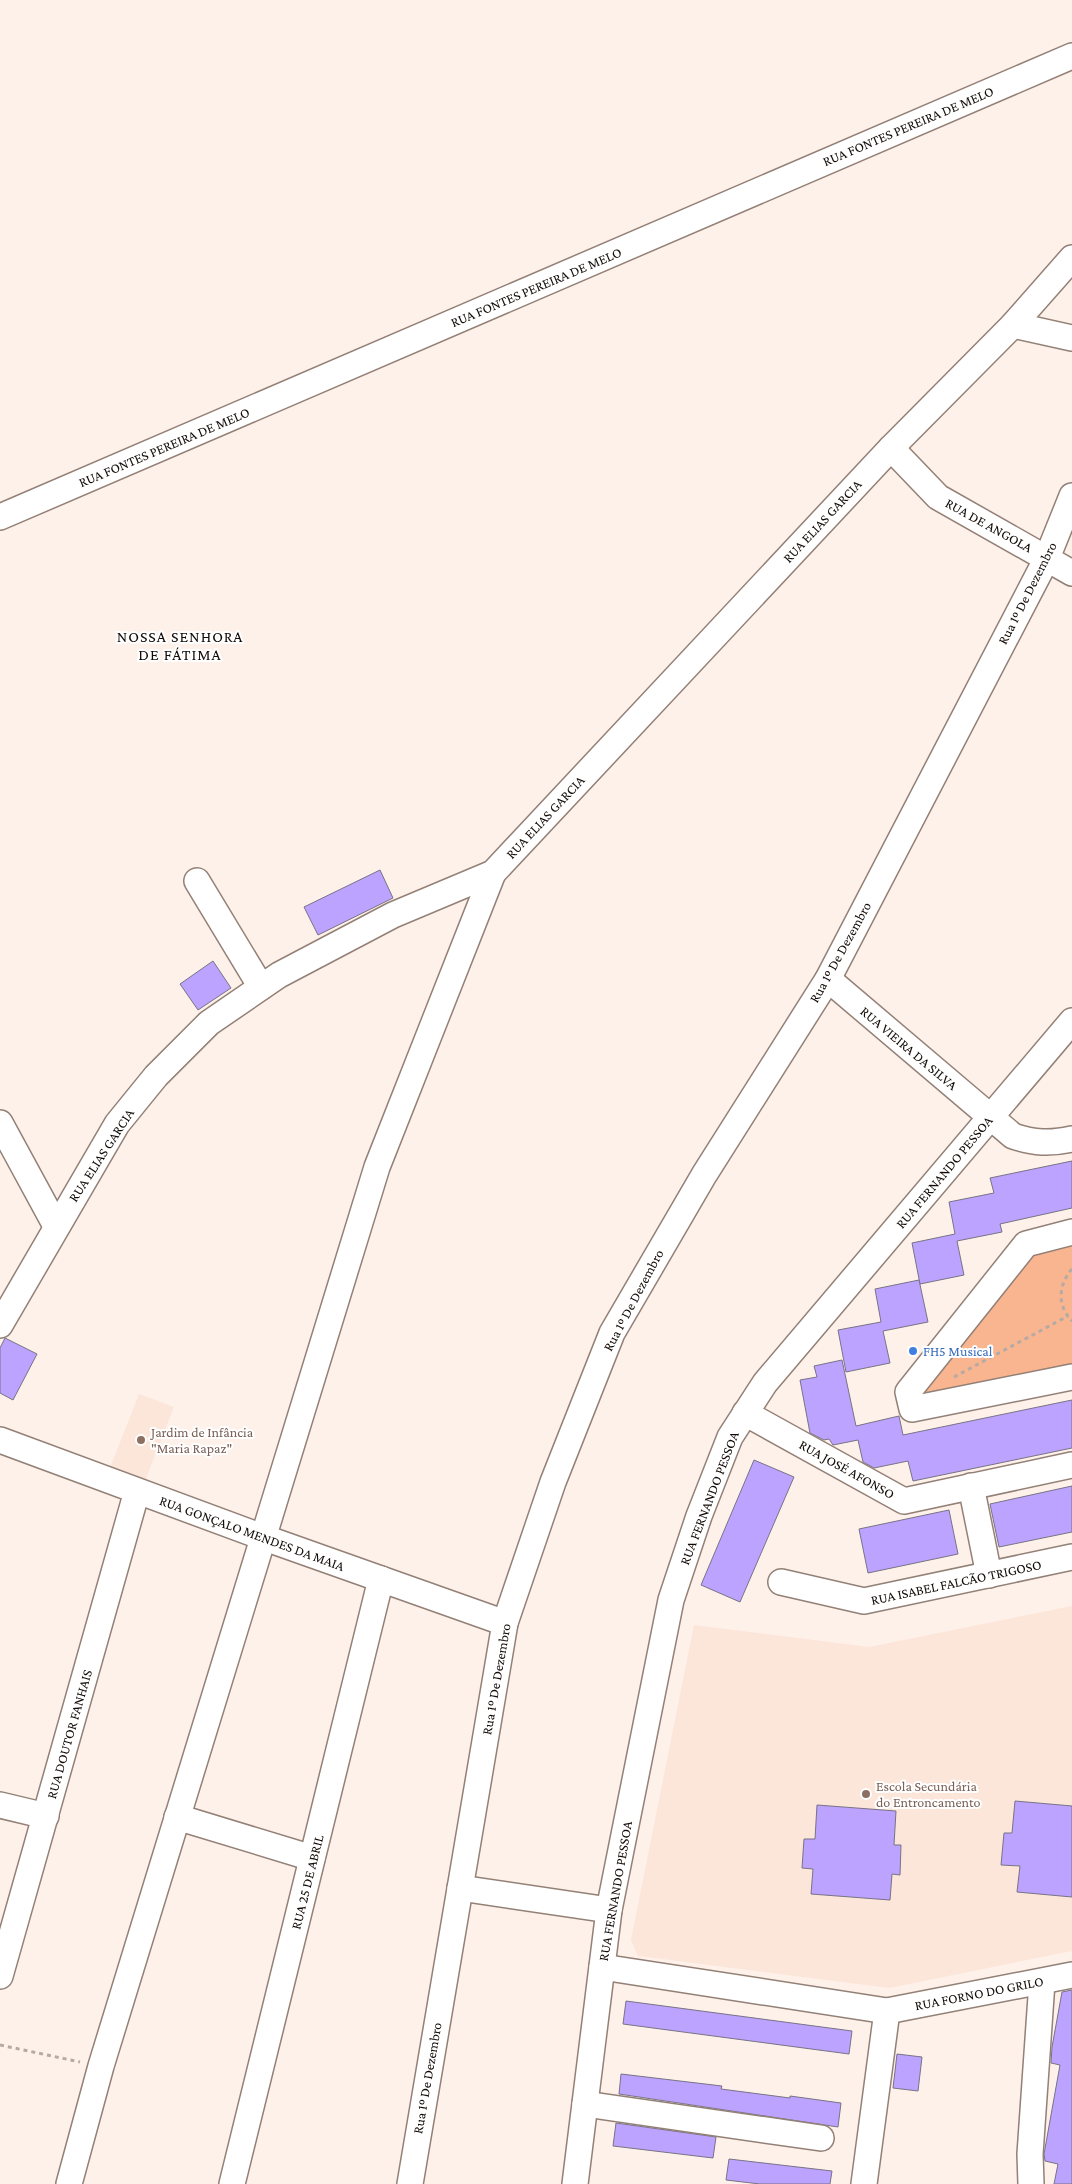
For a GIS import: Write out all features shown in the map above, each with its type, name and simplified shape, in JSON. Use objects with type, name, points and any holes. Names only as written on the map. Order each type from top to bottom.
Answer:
[{"type":"street","name":"RUA FONTES PEREIRA DE MELO","points":[[0,517],[1072,56]]},
{"type":"street","name":"RUA ELIAS GARCIA","points":[[0,1325],[117,1124],[156,1076],[209,1023],[279,975],[393,915],[493,873],[891,448],[1013,325],[1072,258]]},
{"type":"street","points":[[1013,325],[1072,338]]},
{"type":"street","name":"RUA DE ANGOLA","points":[[891,448],[938,497],[1072,573]]},
{"type":"street","name":"Rua 1º De Dezembro","points":[[410,2184],[505,1623],[553,1482],[612,1333],[704,1175],[828,979],[1046,558],[1072,496]]},
{"type":"street","points":[[69,2184],[101,2066],[265,1538],[377,1166],[493,873]]},
{"type":"street","points":[[197,880],[261,987]]},
{"type":"street","name":"RUA VIEIRA DA SILVA","points":[[828,979],[1013,1136],[1032,1142],[1055,1143],[1072,1139]]},
{"type":"street","name":"RUA FERNANDO PESSOA","points":[[575,2184],[609,1910],[671,1600],[699,1516],[726,1446],[765,1384],[1072,1021]]},
{"type":"street","points":[[0,1123],[56,1226]]},
{"type":"street","points":[[1072,1232],[1026,1244],[908,1392],[912,1408],[1072,1378]]},
{"type":"street","name":"RUA JOSÉ AFONSO","points":[[745,1413],[904,1501],[1072,1465]]},
{"type":"street","name":"RUA GONÇALO MENDES DA MAIA","points":[[0,1440],[265,1538],[505,1623]]},
{"type":"street","points":[[971,1486],[989,1575]]},
{"type":"street","name":"RUA DOUTOR FANHAIS","points":[[0,1976],[137,1491]]},
{"type":"street","name":"RUA ISABEL FALCÃO TRIGOSO","points":[[781,1582],[864,1601],[1072,1557]]},
{"type":"street","name":"RUA 25 DE ABRIL","points":[[232,2184],[381,1579]]},
{"type":"street","points":[[0,1805],[46,1816]]},
{"type":"street","points":[[177,1817],[312,1858]]},
{"type":"street","points":[[460,1888],[609,1910]]},
{"type":"street","name":"RUA FORNO DO GRILO","points":[[602,1968],[886,2011],[1072,1975]]},
{"type":"street","points":[[1031,2184],[1030,2154],[1042,1982]]},
{"type":"street","points":[[864,2184],[886,2011]]},
{"type":"street","points":[[585,2104],[821,2138]]},
{"type":"path","points":[[1072,1269],[1066,1277],[1061,1299],[1072,1321]]},
{"type":"path","points":[[950,1379],[1068,1316]]},
{"type":"path","points":[[0,2045],[101,2066]]},
{"type":"shaded area","points":[[1072,1236],[1072,1372],[918,1404],[914,1389],[1028,1247]]},
{"type":"shaded area","name":"Jardim de Infância \"Maria Rapaz\"","points":[[139,1394],[174,1407],[143,1486],[108,1473]]},
{"type":"shaded area","name":"Escola Secundária do Entroncamento","points":[[1072,1606],[1072,1951],[889,1988],[638,1956],[631,1940],[694,1625],[869,1647]]},
{"type":"building","points":[[380,870],[393,898],[318,935],[304,907]]},
{"type":"building","points":[[213,961],[231,988],[198,1010],[180,984]]},
{"type":"building","points":[[1072,1161],[1072,1208],[1000,1224],[1002,1232],[957,1241],[964,1275],[920,1284],[912,1243],[955,1234],[949,1202],[994,1193],[990,1178]]},
{"type":"building","points":[[919,1280],[928,1322],[883,1331],[890,1363],[846,1372],[838,1330],[881,1322],[875,1289]]},
{"type":"building","points":[[5,1338],[37,1354],[13,1400],[0,1393],[0,1348]]},
{"type":"building","points":[[842,1360],[856,1426],[899,1416],[903,1435],[1072,1400],[1072,1448],[913,1481],[908,1461],[874,1468],[863,1462],[858,1440],[833,1445],[829,1439],[824,1440],[810,1433],[800,1380],[817,1377],[814,1366]]},
{"type":"building","points":[[754,1460],[794,1477],[740,1602],[701,1585]]},
{"type":"building","points":[[1072,1486],[1072,1532],[999,1547],[990,1504]]},
{"type":"building","points":[[949,1510],[958,1554],[868,1573],[859,1529]]},
{"type":"building","points":[[1015,1801],[1072,1806],[1072,1897],[1017,1892],[1020,1866],[1001,1865],[1004,1833],[1012,1833]]},
{"type":"building","points":[[817,1805],[896,1811],[894,1845],[901,1845],[900,1875],[892,1874],[890,1900],[811,1894],[813,1869],[802,1868],[804,1839],[815,1839]]},
{"type":"building","points":[[1072,1990],[1072,2184],[1054,2184],[1058,2164],[1045,2161],[1044,2154],[1060,2065],[1051,2063],[1052,2047],[1062,1992]]},
{"type":"building","points":[[626,2001],[852,2031],[849,2054],[623,2024]]},
{"type":"building","points":[[897,2054],[922,2057],[918,2091],[893,2088]]},
{"type":"building","points":[[621,2074],[722,2086],[721,2089],[841,2103],[838,2127],[619,2094]]},
{"type":"building","points":[[616,2123],[716,2137],[713,2158],[613,2146]]},
{"type":"building","points":[[729,2159],[832,2171],[830,2184],[760,2184],[726,2180]]},
{"type":"place","name":"FH5 Musical","points":[[913,1351]]},
{"type":"place","name":"Jardim de Infância \"Maria Rapaz\"","points":[[141,1440]]},
{"type":"place","name":"Escola Secundária do Entroncamento","points":[[866,1794]]},
{"type":"district","name":"NOSSA SENHORA DE FÁTIMA","points":[[180,645]]}]
